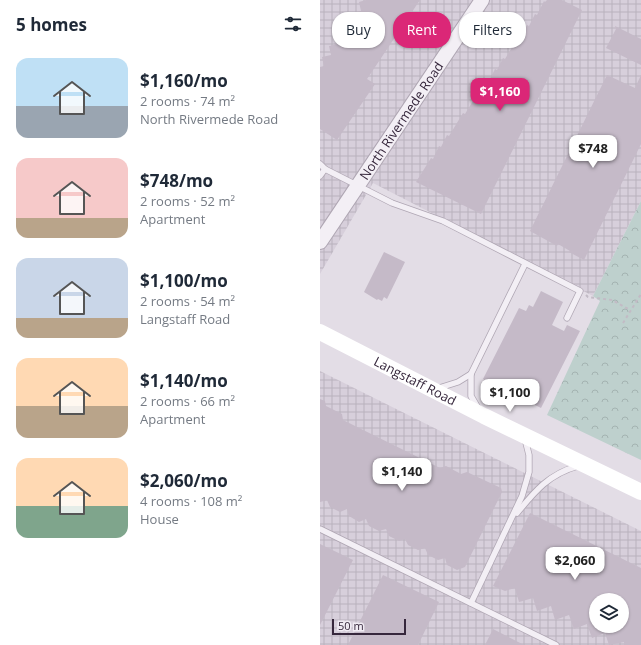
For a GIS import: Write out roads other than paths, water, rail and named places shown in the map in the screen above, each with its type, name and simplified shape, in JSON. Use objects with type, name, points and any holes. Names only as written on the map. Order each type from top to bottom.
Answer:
[{"type":"main road","name":"Langstaff Road","points":[[320,332],[484,416],[641,492]]},
{"type":"street","name":"North Rivermede Road","points":[[320,242],[482,0]]},
{"type":"lane","points":[[320,164],[325,169],[357,186],[392,203],[443,221],[580,291],[567,318]]},
{"type":"lane","points":[[320,176],[325,169]]},
{"type":"lane","points":[[484,416],[471,396],[471,374],[525,264]]},
{"type":"lane","points":[[433,389],[448,387],[471,374]]},
{"type":"lane","points":[[471,603],[512,520],[522,496],[529,472],[529,455],[524,435]]},
{"type":"lane","points":[[512,520],[543,483],[569,468],[584,464]]},
{"type":"lane","points":[[320,529],[556,645]]}]
